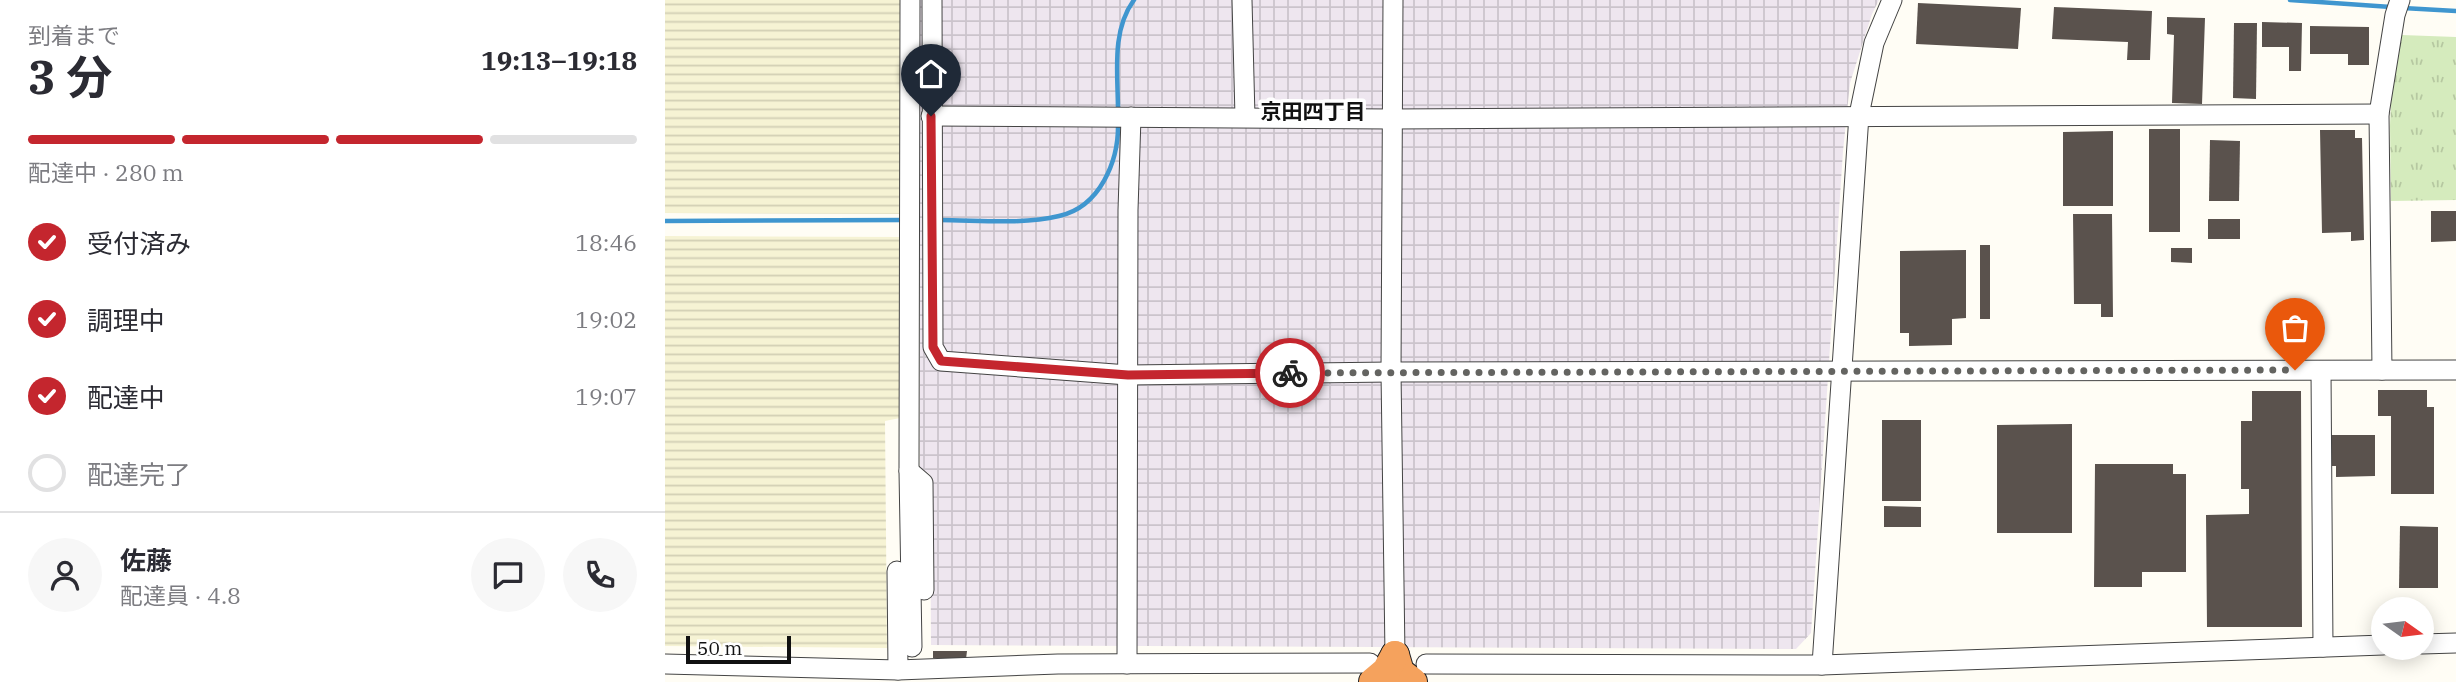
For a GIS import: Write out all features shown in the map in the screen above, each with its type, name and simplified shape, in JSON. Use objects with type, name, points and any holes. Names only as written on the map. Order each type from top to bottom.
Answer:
[{"type":"highway","points":[[1379,667],[1420,673]]},
{"type":"street","points":[[910,0],[909,471],[912,647]]},
{"type":"street","points":[[932,0],[933,347],[941,361],[1128,375],[2456,370]]},
{"type":"street","points":[[1242,0],[1245,117]]},
{"type":"street","points":[[665,664],[898,670],[1058,664],[1379,667],[1391,372],[1393,0]]},
{"type":"street","points":[[1822,665],[1859,115],[1874,43],[1892,0]]},
{"type":"street","points":[[2382,370],[2379,114],[2399,5]]},
{"type":"street","points":[[931,116],[1392,119],[2379,114]]},
{"type":"street","points":[[1128,664],[1128,210],[1131,117]]},
{"type":"street","points":[[2321,370],[2323,647]]},
{"type":"street","points":[[909,471],[923,483],[925,669]]},
{"type":"street","points":[[898,670],[896,482],[909,471]]},
{"type":"street","points":[[2434,644],[2456,643]]},
{"type":"street","points":[[1420,673],[1822,665],[2371,645]]},
{"type":"shaded area","points":[[665,0],[904,0],[904,214],[665,213]]},
{"type":"shaded area","points":[[920,0],[1879,0],[1850,83],[1843,151],[1811,633],[1796,649],[931,645],[930,474],[920,468]]},
{"type":"shaded area","points":[[665,236],[904,237],[905,417],[885,421],[887,648],[665,646]]},
{"type":"green space","points":[[2402,35],[2456,37],[2456,200],[2391,201],[2392,84]]},
{"type":"building","points":[[1918,3],[2021,8],[2018,49],[1916,44]]},
{"type":"building","points":[[2054,7],[2152,11],[2150,60],[2127,60],[2128,42],[2052,39]]},
{"type":"building","points":[[2167,17],[2205,18],[2202,104],[2172,103],[2174,35],[2167,34]]},
{"type":"building","points":[[2262,22],[2302,23],[2301,71],[2289,71],[2289,47],[2262,47]]},
{"type":"building","points":[[2234,23],[2257,23],[2256,99],[2233,98]]},
{"type":"building","points":[[2310,26],[2369,27],[2369,65],[2348,65],[2348,54],[2310,54]]},
{"type":"building","points":[[2149,129],[2180,129],[2180,232],[2149,232]]},
{"type":"building","points":[[2320,130],[2355,130],[2355,138],[2362,138],[2364,240],[2351,241],[2351,232],[2322,233]]},
{"type":"building","points":[[2113,131],[2113,206],[2063,206],[2063,132]]},
{"type":"building","points":[[2210,140],[2240,141],[2239,201],[2209,201]]},
{"type":"building","points":[[2431,211],[2456,211],[2456,241],[2431,242]]},
{"type":"building","points":[[2073,214],[2112,214],[2113,317],[2101,317],[2101,304],[2074,304]]},
{"type":"building","points":[[2208,219],[2240,219],[2240,239],[2208,239]]},
{"type":"building","points":[[1980,245],[1990,245],[1990,319],[1980,319]]},
{"type":"building","points":[[2171,248],[2192,248],[2192,263],[2171,262]]},
{"type":"building","points":[[1966,250],[1966,318],[1952,319],[1952,345],[1909,346],[1909,333],[1900,333],[1900,251]]},
{"type":"building","points":[[2378,390],[2427,390],[2427,407],[2434,407],[2434,494],[2391,494],[2391,416],[2378,416]]},
{"type":"building","points":[[2252,391],[2301,391],[2302,627],[2207,627],[2206,515],[2249,514],[2249,489],[2241,489],[2241,421],[2252,421]]},
{"type":"building","points":[[1882,420],[1921,420],[1921,501],[1882,501]]},
{"type":"building","points":[[2072,424],[2072,533],[1997,533],[1997,425]]},
{"type":"building","points":[[2327,435],[2375,435],[2375,476],[2336,477],[2336,466],[2327,466]]},
{"type":"building","points":[[2095,464],[2173,464],[2173,474],[2186,474],[2186,572],[2142,572],[2142,587],[2094,587]]},
{"type":"building","points":[[1884,506],[1921,507],[1921,527],[1884,527]]},
{"type":"building","points":[[2400,526],[2438,527],[2438,588],[2399,588]]},
{"type":"building","points":[[933,651],[967,651],[966,659],[933,658]]},
{"type":"waterway","points":[[1118,111],[1119,39],[1122,25],[1134,0]]},
{"type":"waterway","points":[[2290,0],[2391,7]]},
{"type":"waterway","points":[[2403,8],[2456,11]]},
{"type":"waterway","points":[[939,220],[1030,220],[1073,211],[1096,193],[1111,167],[1118,123]]},
{"type":"waterway","points":[[665,221],[906,220]]},
{"type":"way so far","points":[[1290,373],[2295,370]]},
{"type":"district","name":"京田四丁目","points":[[1313,112]]},
{"type":"route","points":[[931,116],[933,347],[941,361],[1128,375],[1290,373]]}]
